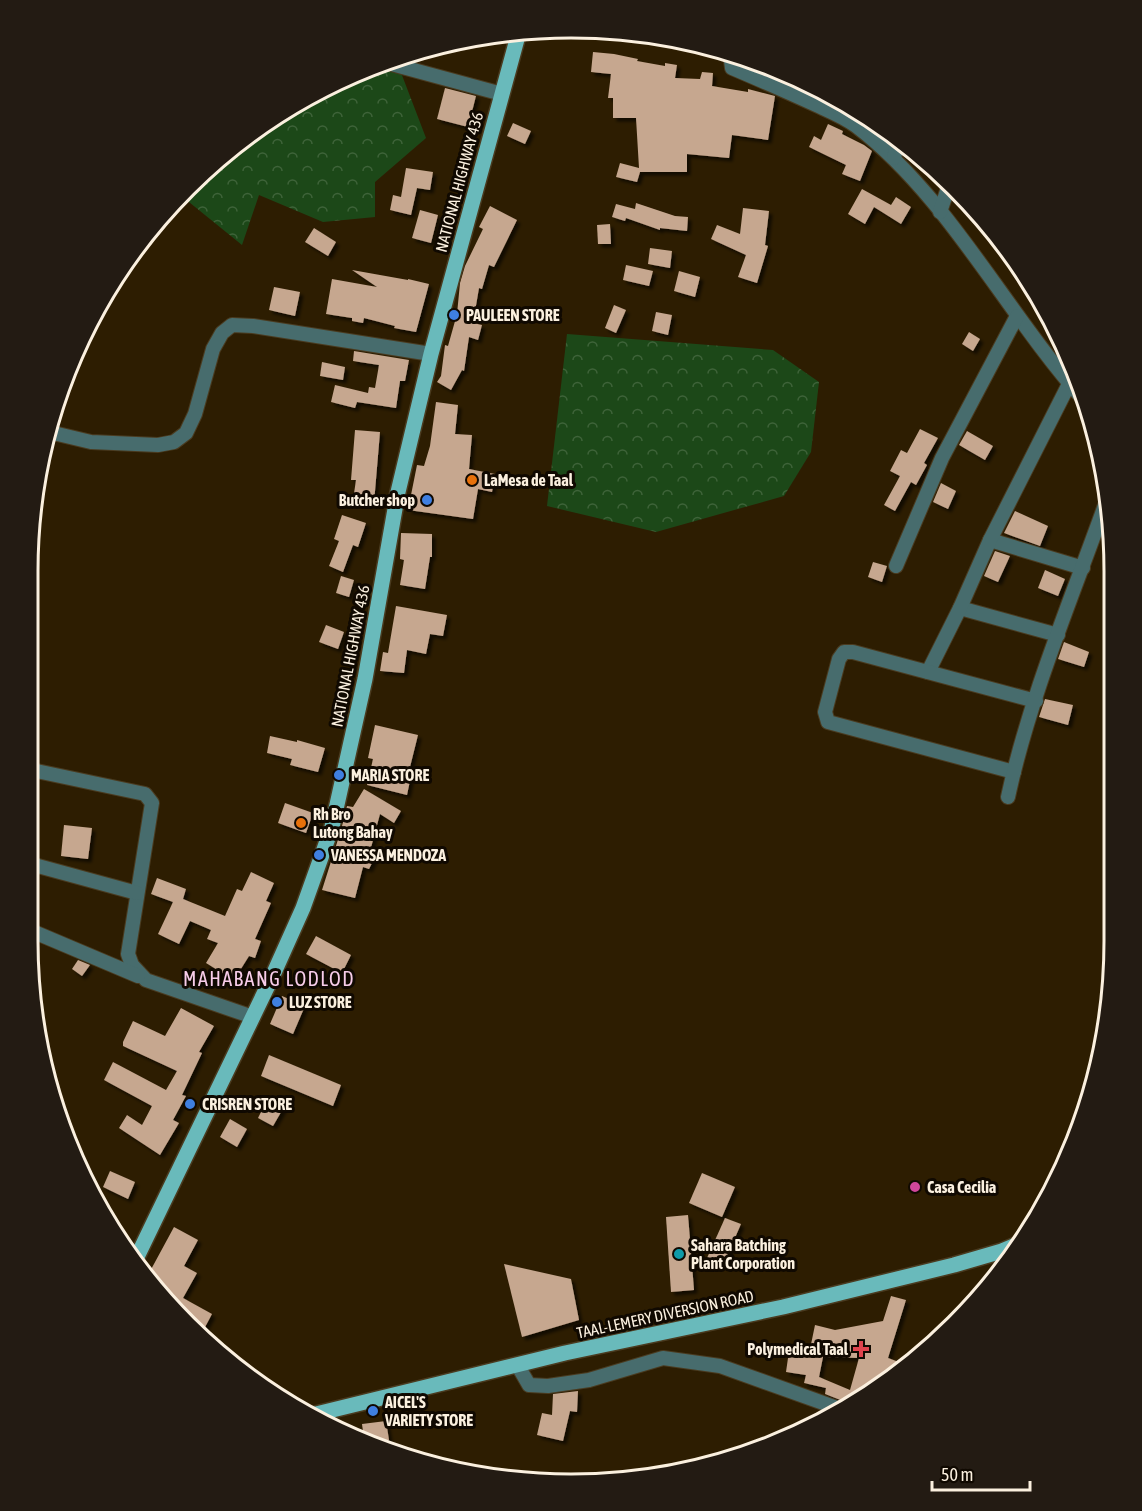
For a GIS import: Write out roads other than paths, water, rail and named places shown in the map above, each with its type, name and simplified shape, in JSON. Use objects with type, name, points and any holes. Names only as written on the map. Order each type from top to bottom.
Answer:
[{"type":"main road","name":"NATIONAL HIGHWAY 436","points":[[139,1253],[303,908],[332,827],[365,679],[398,492],[431,354],[517,41]]},
{"type":"main road","name":"TAAL-LEMERY DIVERSION ROAD","points":[[324,1412],[565,1353],[783,1307],[954,1265],[1005,1250]]},
{"type":"street","points":[[731,63],[732,68],[832,112],[854,125],[894,158],[940,212],[1070,384],[990,540],[928,672]]},
{"type":"street","points":[[399,66],[502,94]]},
{"type":"street","points":[[894,158],[896,148]]},
{"type":"street","points":[[940,212],[946,193]]},
{"type":"street","points":[[896,566],[942,458],[1017,316]]},
{"type":"street","points":[[56,434],[91,442],[158,445],[174,442],[186,433],[195,414],[213,349],[222,333],[232,325],[254,326],[431,354]]},
{"type":"street","points":[[1008,797],[1036,701],[1101,516]]},
{"type":"street","points":[[990,540],[1083,568]]},
{"type":"street","points":[[960,608],[1058,635]]},
{"type":"street","points":[[1014,772],[828,722],[825,712],[839,659],[844,652],[853,652],[1036,701]]},
{"type":"street","points":[[38,771],[145,794],[152,802],[128,954],[132,965],[146,980]]},
{"type":"street","points":[[38,866],[137,892]]},
{"type":"street","points":[[38,934],[146,980],[252,1017]]},
{"type":"street","points":[[518,1366],[529,1385],[548,1386],[589,1380],[663,1358],[720,1366],[831,1406]]},
{"type":"place","name":"PAULEEN STORE","points":[[454,315]]},
{"type":"place","name":"LaMesa de Taal","points":[[472,480]]},
{"type":"place","name":"Butcher shop","points":[[427,500]]},
{"type":"place","name":"MARIA STORE","points":[[339,775]]},
{"type":"place","name":"Rh Bro Lutong Bahay","points":[[301,823]]},
{"type":"place","name":"VANESSA MENDOZA","points":[[319,855]]},
{"type":"place","name":"LUZ STORE","points":[[277,1002]]},
{"type":"place","name":"CRISREN STORE","points":[[190,1104]]},
{"type":"place","name":"Casa Cecilia","points":[[915,1187]]},
{"type":"place","name":"Sahara Batching Plant Corporation","points":[[679,1254]]},
{"type":"place","name":"Polymedical Taal","points":[[861,1349]]},
{"type":"place","name":"AICEL'S VARIETY STORE","points":[[373,1411]]},
{"type":"district","name":"MAHABANG LODLOD","points":[[269,978]]}]
